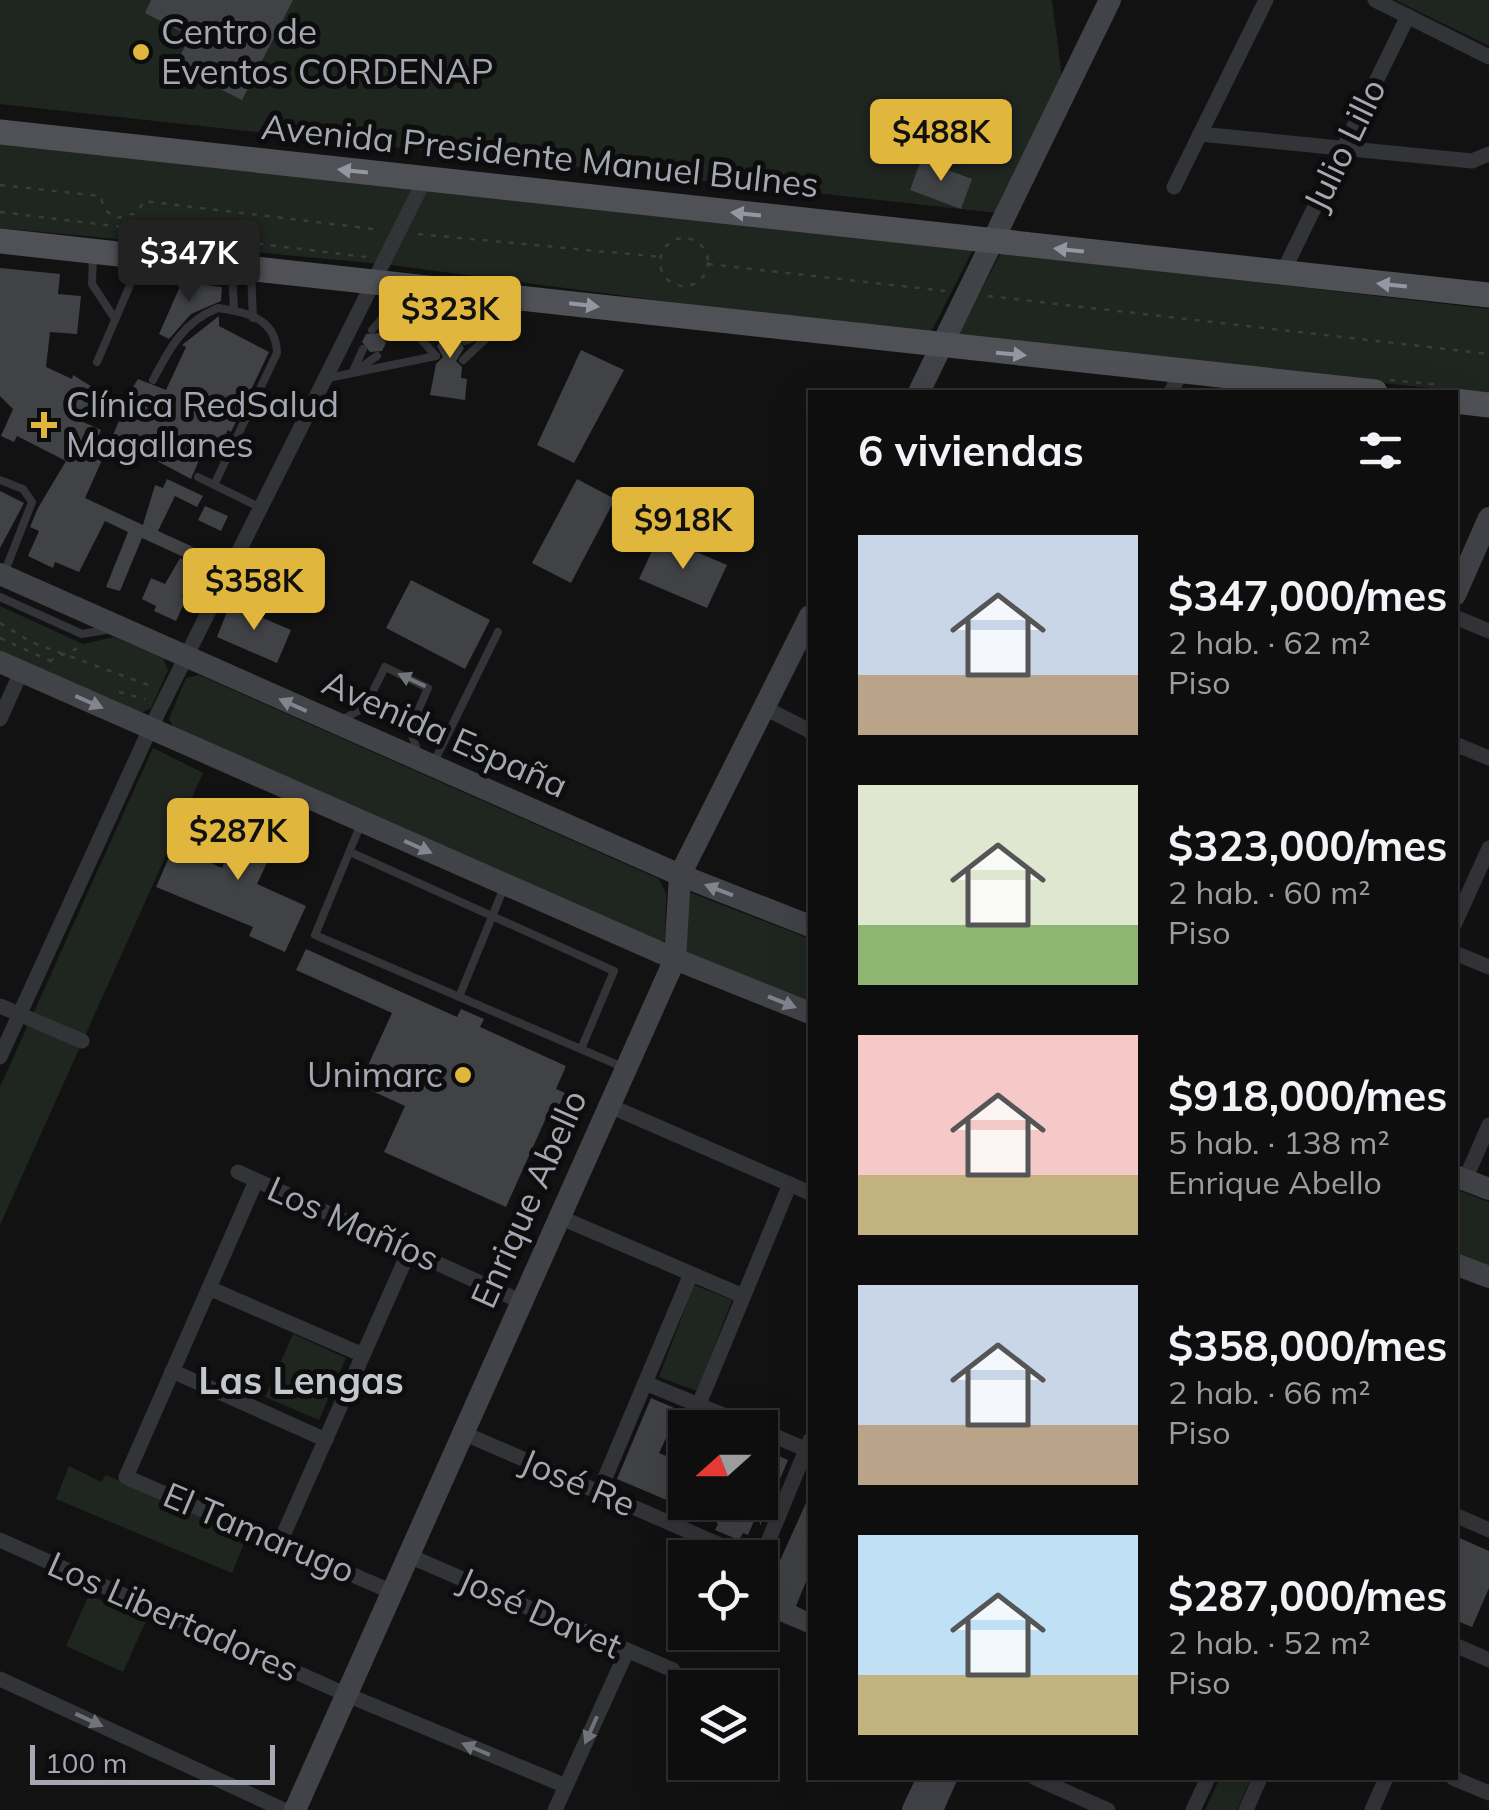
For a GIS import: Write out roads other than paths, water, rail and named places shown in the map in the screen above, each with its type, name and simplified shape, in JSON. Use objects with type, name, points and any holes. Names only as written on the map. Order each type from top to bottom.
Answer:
[{"type":"main road","points":[[920,390],[1110,0]]},
{"type":"main road","name":"Avenida Presidente Manuel Bulnes","points":[[0,132],[1489,295]]},
{"type":"main road","points":[[0,241],[241,266],[387,288],[528,299],[941,347],[1176,381],[1328,390]]},
{"type":"main road","points":[[1458,402],[1489,405]]},
{"type":"main road","points":[[1458,589],[1489,518]]},
{"type":"main road","name":"Avenida España","points":[[1,582],[121,628],[680,875],[808,925]]},
{"type":"main road","name":"Enrique Abello","points":[[296,1810],[557,1216],[675,960],[680,875],[808,620]]},
{"type":"main road","points":[[20,667],[150,729],[675,960],[808,1013]]},
{"type":"main road","points":[[1460,1178],[1489,1189]]},
{"type":"main road","points":[[1458,1265],[1489,1277]]},
{"type":"main road","points":[[913,1810],[927,1780]]},
{"type":"main road","points":[[932,1810],[945,1780]]},
{"type":"street","points":[[1174,187],[1266,0]]},
{"type":"street","points":[[1375,0],[1489,56]]},
{"type":"street","name":"Julio Lillo","points":[[1282,274],[1408,16]]},
{"type":"street","points":[[1200,134],[1342,150],[1486,156]]},
{"type":"street","points":[[0,1057],[150,729],[322,379],[387,288],[424,179]]},
{"type":"street","points":[[1458,617],[1489,632]]},
{"type":"street","points":[[0,719],[20,667]]},
{"type":"street","points":[[764,708],[808,730]]},
{"type":"street","points":[[1458,745],[1489,758]]},
{"type":"street","points":[[1458,916],[1489,848]]},
{"type":"street","points":[[1458,953],[1489,967]]},
{"type":"street","points":[[0,1006],[82,1041]]},
{"type":"street","points":[[610,1106],[808,1192]]},
{"type":"street","points":[[1460,1178],[1489,1125]]},
{"type":"street","name":"Los Mañíos","points":[[238,1172],[522,1302]]},
{"type":"street","points":[[256,1180],[172,1371],[326,1440]]},
{"type":"street","points":[[698,1404],[790,1184]]},
{"type":"street","points":[[557,1216],[743,1296]]},
{"type":"street","points":[[281,1540],[410,1250]]},
{"type":"street","points":[[598,1492],[690,1274]]},
{"type":"street","points":[[209,1288],[363,1355]]},
{"type":"street","name":"El Tamarugo","points":[[172,1371],[126,1477],[281,1540],[390,1591]]},
{"type":"street","points":[[645,1383],[712,1410]]},
{"type":"street","name":"José Re","points":[[461,1432],[709,1540]]},
{"type":"street","points":[[778,1436],[808,1447]]},
{"type":"street","points":[[769,1540],[808,1449]]},
{"type":"street","points":[[1458,1516],[1489,1530]]},
{"type":"street","name":"Los Libertadores","points":[[0,1540],[345,1694],[566,1786]]},
{"type":"street","name":"José Davet","points":[[407,1554],[673,1670]]},
{"type":"street","points":[[1458,1646],[1489,1660]]},
{"type":"street","points":[[555,1810],[627,1651]]},
{"type":"street","points":[[0,1679],[284,1810]]},
{"type":"street","points":[[1039,1780],[1108,1810]]},
{"type":"street","points":[[1073,1795],[1079,1780]]},
{"type":"street","points":[[1193,1810],[1207,1780]]},
{"type":"street","points":[[1246,1810],[1259,1780]]},
{"type":"street","points":[[1372,1810],[1385,1780]]},
{"type":"street","points":[[1458,1780],[1489,1794]]},
{"type":"lane","points":[[94,251],[92,284],[116,319]]},
{"type":"lane","points":[[234,310],[241,266]]},
{"type":"lane","points":[[241,266],[253,318]]},
{"type":"lane","points":[[97,362],[130,284]]},
{"type":"lane","points":[[387,288],[440,320]]},
{"type":"lane","points":[[372,330],[387,288]]},
{"type":"lane","points":[[386,336],[387,288]]},
{"type":"lane","points":[[387,288],[438,337]]},
{"type":"lane","points":[[322,379],[436,356],[387,288]]},
{"type":"lane","points":[[463,360],[528,299]]},
{"type":"lane","points":[[153,380],[169,348],[190,324],[218,308],[266,323],[276,334],[277,352],[214,485]]},
{"type":"lane","points":[[467,322],[504,324]]},
{"type":"lane","points":[[465,341],[504,324]]},
{"type":"lane","points":[[352,374],[363,349]]},
{"type":"lane","points":[[352,374],[376,356]]},
{"type":"lane","points":[[198,477],[259,507]]},
{"type":"lane","points":[[0,480],[23,489],[32,502],[1,582]]},
{"type":"lane","points":[[427,764],[498,632]]},
{"type":"lane","points":[[335,724],[365,707],[384,667],[428,688],[410,728],[427,764]]},
{"type":"lane","points":[[362,822],[314,935],[627,1068]]},
{"type":"lane","points":[[350,852],[614,971],[581,1049]]},
{"type":"lane","points":[[459,997],[505,885]]},
{"type":"place","name":"Centro de Eventos CORDENAP","points":[[141,52]]},
{"type":"place","name":"Clínica RedSalud Magallanes","points":[[44,425]]},
{"type":"place","name":"Unimarc","points":[[463,1075]]},
{"type":"district","name":"Las Lengas","points":[[301,1381]]}]
